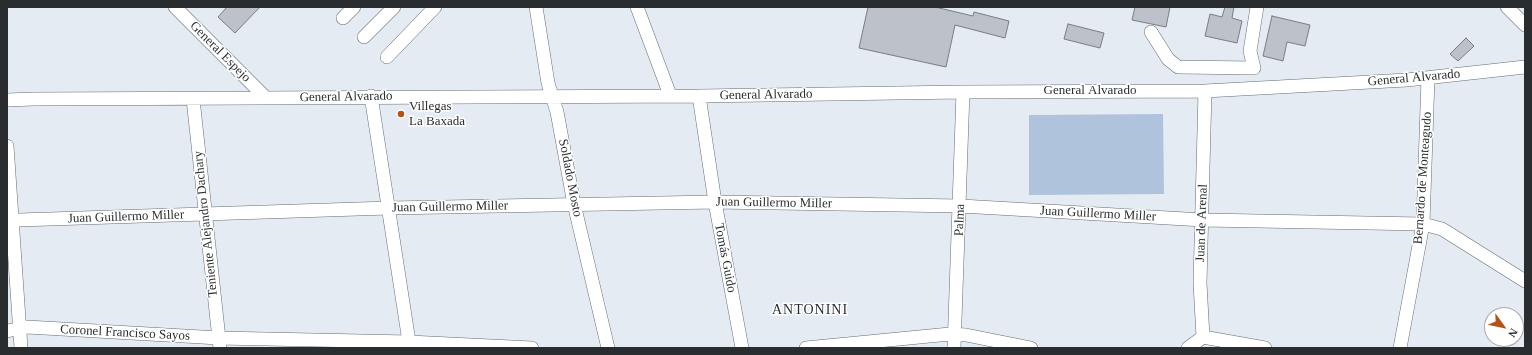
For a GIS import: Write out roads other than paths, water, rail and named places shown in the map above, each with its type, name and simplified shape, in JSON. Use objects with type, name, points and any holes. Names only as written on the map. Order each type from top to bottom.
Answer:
[{"type":"street","name":"General Espejo","points":[[175,7],[265,97]]},
{"type":"street","points":[[343,18],[354,7]]},
{"type":"street","points":[[364,37],[394,7]]},
{"type":"street","points":[[387,57],[435,7]]},
{"type":"street","name":"Soldado Mosto","points":[[536,7],[548,83],[552,95],[574,204],[608,348]]},
{"type":"street","points":[[637,7],[670,95]]},
{"type":"street","points":[[1151,32],[1168,59],[1178,67],[1254,68],[1250,51],[1257,7]]},
{"type":"street","points":[[1507,7],[1525,25]]},
{"type":"street","name":"General Alvarado","points":[[7,100],[371,96],[698,96],[963,92],[1205,91],[1428,78],[1525,67]]},
{"type":"street","name":"Bernardo de Monteagudo","points":[[1400,348],[1423,224],[1428,78]]},
{"type":"street","name":"Juan de Arenal","points":[[1203,337],[1200,283],[1203,220],[1205,91]]},
{"type":"street","name":"Palma","points":[[954,348],[956,334],[961,206],[963,92]]},
{"type":"street","points":[[371,96],[410,345]]},
{"type":"street","name":"Tomás Guido","points":[[698,96],[715,202],[742,348]]},
{"type":"street","name":"Teniente Alejandro Dachary","points":[[193,99],[220,343]]},
{"type":"street","points":[[7,146],[10,222],[22,348]]},
{"type":"street","name":"Juan Guillermo Miller","points":[[10,222],[388,208],[715,202],[961,206],[1203,220],[1423,224],[1442,229],[1525,282]]},
{"type":"street","name":"Coronel Francisco Sayos","points":[[7,331],[20,328],[220,343],[532,348]]},
{"type":"street","points":[[806,348],[956,334],[1031,348]]},
{"type":"street","points":[[1188,348],[1203,337],[1264,348]]},
{"type":"place","name":"Villegas La Baxada","points":[[401,114]]},
{"type":"district","name":"ANTONINI","points":[[810,310]]}]
